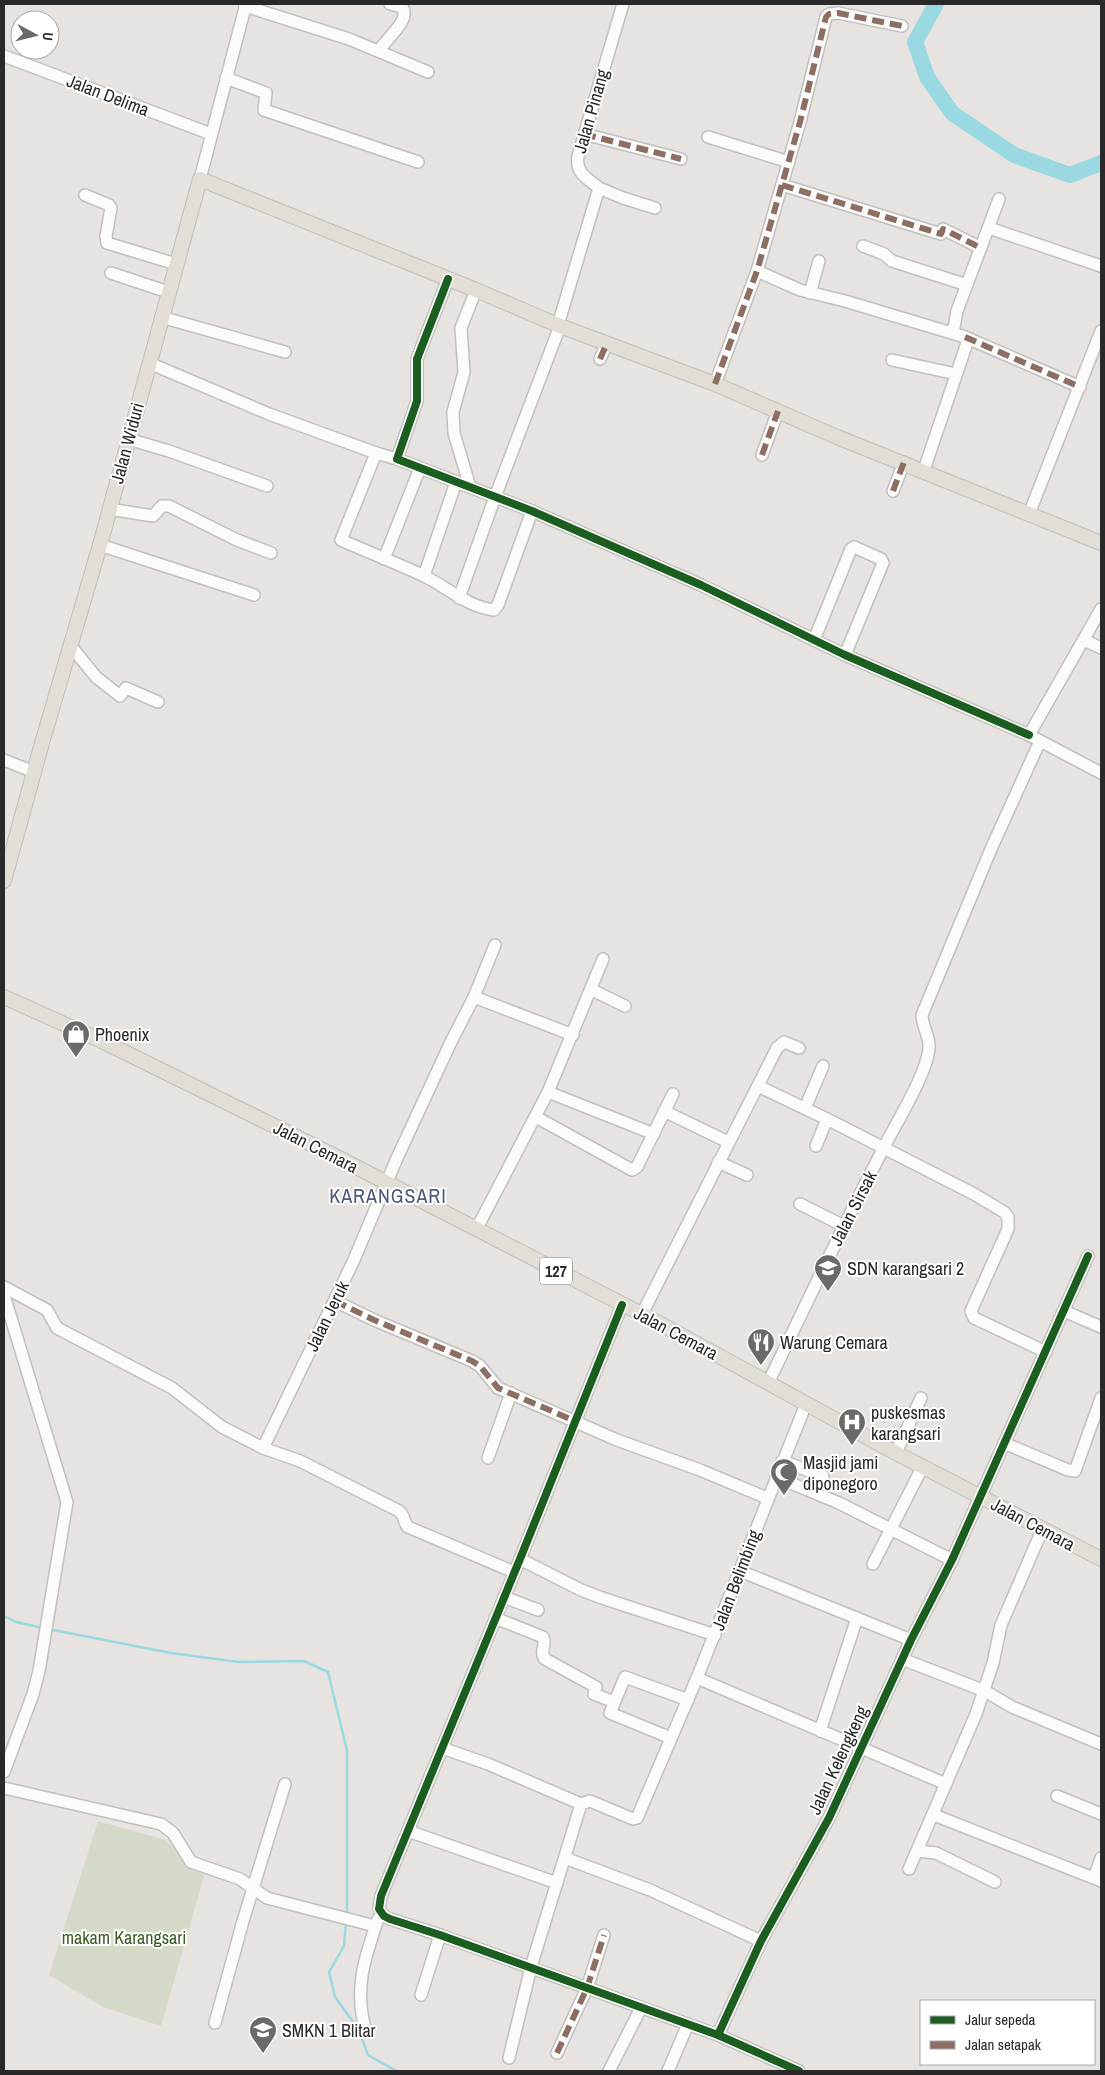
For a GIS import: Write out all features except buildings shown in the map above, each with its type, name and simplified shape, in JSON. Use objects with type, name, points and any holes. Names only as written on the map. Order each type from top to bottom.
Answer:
[{"type":"main road","name":"Jalan Widuri","points":[[4,881],[100,545],[200,179]]},
{"type":"main road","points":[[200,179],[476,290],[559,326],[716,384],[1101,543]]},
{"type":"main road","name":"Jalan Cemara","points":[[4,997],[110,1045],[387,1183],[642,1314],[896,1452],[1101,1558]]},
{"type":"street","points":[[379,51],[385,41],[401,25],[404,14],[402,7],[390,4]]},
{"type":"street","name":"Jalan Pinang","points":[[599,188],[582,174],[577,167],[584,134],[623,4]]},
{"type":"street","points":[[246,5],[349,39],[428,72]]},
{"type":"street","name":"Jalan Widuri","points":[[200,179],[246,5]]},
{"type":"street","points":[[716,384],[757,271],[789,162],[826,17],[829,14],[838,13],[902,26]]},
{"type":"street","name":"Jalan Delima","points":[[4,56],[212,134]]},
{"type":"street","points":[[226,78],[266,93],[264,110],[418,162]]},
{"type":"street","points":[[584,134],[681,159]]},
{"type":"street","points":[[708,137],[789,162]]},
{"type":"street","points":[[782,184],[941,234],[942,229],[982,248]]},
{"type":"street","points":[[459,598],[559,326],[599,188],[622,198],[655,208]]},
{"type":"street","points":[[85,195],[109,205],[111,208],[107,243],[176,264]]},
{"type":"street","points":[[953,332],[957,311],[966,285],[1000,199]]},
{"type":"street","points":[[989,228],[1101,266]]},
{"type":"street","points":[[863,246],[884,254],[892,261],[966,285]]},
{"type":"street","points":[[810,293],[819,261]]},
{"type":"street","points":[[757,271],[810,293],[845,301],[936,329],[953,332],[1080,387]]},
{"type":"street","points":[[111,273],[168,292]]},
{"type":"street","points":[[397,459],[417,401],[417,359],[448,279]]},
{"type":"street","points":[[470,487],[454,433],[453,412],[464,372],[462,328],[476,290]]},
{"type":"street","points":[[161,317],[285,352]]},
{"type":"street","points":[[1030,514],[1101,331]]},
{"type":"street","points":[[924,470],[967,343],[965,337]]},
{"type":"street","points":[[600,359],[607,343]]},
{"type":"street","points":[[892,360],[956,374]]},
{"type":"street","points":[[149,363],[269,414],[397,459],[532,511],[701,586],[846,655],[1029,735],[1101,773]]},
{"type":"street","points":[[762,455],[778,411]]},
{"type":"street","points":[[128,439],[169,451],[267,486]]},
{"type":"street","points":[[376,453],[341,540],[424,576],[448,589],[459,598],[487,609],[496,609],[532,511]]},
{"type":"street","points":[[893,491],[904,462]]},
{"type":"street","points":[[384,558],[420,468]]},
{"type":"street","points":[[424,576],[456,482]]},
{"type":"street","points":[[109,509],[153,516],[162,506],[168,506],[237,540],[271,553]]},
{"type":"street","points":[[100,545],[254,595]]},
{"type":"street","points":[[814,640],[851,549],[854,548],[882,559],[883,563],[846,655]]},
{"type":"street","points":[[1029,735],[1101,609]]},
{"type":"street","points":[[1084,640],[1101,648]]},
{"type":"street","points":[[70,645],[102,684],[120,696],[126,688],[158,702]]},
{"type":"street","name":"Jalan Sirsak","points":[[768,1383],[844,1226],[914,1088],[929,1048],[929,1040],[922,1021],[922,1015],[991,849],[1040,742]]},
{"type":"street","points":[[4,760],[34,772]]},
{"type":"street","name":"Jalan Jeruk","points":[[263,1448],[297,1375],[335,1301],[450,1044],[474,997],[495,945]]},
{"type":"street","points":[[476,1230],[548,1092],[592,990],[603,959]]},
{"type":"street","points":[[592,990],[625,1006]]},
{"type":"street","points":[[474,997],[573,1035]]},
{"type":"street","points":[[642,1314],[780,1043],[784,1042],[799,1048]]},
{"type":"street","points":[[805,1108],[822,1066]]},
{"type":"street","points":[[758,1086],[884,1147],[974,1194],[1004,1212],[1008,1217],[1008,1229],[970,1311],[974,1318],[1046,1352]]},
{"type":"street","points":[[548,1092],[654,1134]]},
{"type":"street","points":[[536,1117],[629,1170],[637,1167],[673,1094]]},
{"type":"street","points":[[664,1111],[728,1142]]},
{"type":"street","points":[[816,1146],[827,1119]]},
{"type":"street","points":[[718,1162],[746,1175]]},
{"type":"street","points":[[800,1204],[844,1226]]},
{"type":"street","name":"Jalan Kelengkeng","points":[[718,2035],[761,1941],[829,1818],[902,1659],[982,1497],[1004,1443],[1088,1256]]},
{"type":"street","points":[[4,1287],[47,1310],[57,1328],[172,1388],[222,1427],[263,1448],[300,1461],[399,1510],[404,1515],[404,1522],[408,1527],[514,1572]]},
{"type":"street","points":[[4,1295],[67,1502],[34,1694],[4,1772]]},
{"type":"street","points":[[335,1301],[374,1320],[472,1361],[480,1366],[495,1386],[617,1440],[700,1470],[768,1498]]},
{"type":"street","points":[[365,2028],[360,1998],[361,1976],[380,1913],[381,1896],[622,1305]]},
{"type":"street","points":[[1064,1311],[1101,1327]]},
{"type":"street","points":[[488,1458],[511,1393]]},
{"type":"street","points":[[896,1452],[921,1398]]},
{"type":"street","points":[[1004,1443],[1074,1471],[1101,1398]]},
{"type":"street","name":"Jalan Belimbing","points":[[581,1804],[590,1801],[632,1819],[637,1818],[715,1635],[806,1404]]},
{"type":"street","points":[[782,1461],[823,1476]]},
{"type":"street","points":[[873,1564],[923,1466]]},
{"type":"street","points":[[776,1477],[839,1503],[952,1560]]},
{"type":"street","points":[[909,1869],[934,1815],[985,1691],[1001,1625],[1043,1528]]},
{"type":"street","points":[[520,1559],[580,1590],[715,1635]]},
{"type":"street","points":[[740,1571],[912,1640]]},
{"type":"street","points":[[504,1597],[538,1610]]},
{"type":"street","points":[[820,1731],[857,1618]]},
{"type":"street","points":[[492,1625],[543,1637],[545,1641],[543,1657],[596,1687],[594,1694],[614,1702]]},
{"type":"street","points":[[902,1659],[985,1691],[1012,1707],[1101,1744]]},
{"type":"street","points":[[671,1738],[610,1713],[625,1677],[688,1700]]},
{"type":"street","points":[[697,1678],[946,1784]]},
{"type":"street","points":[[442,1748],[488,1764],[581,1804],[531,1967],[509,2058]]},
{"type":"street","points":[[215,2023],[285,1784]]},
{"type":"street","points":[[4,1788],[161,1824],[173,1833],[191,1862],[240,1879],[267,1898],[375,1926]]},
{"type":"street","points":[[1056,1796],[1101,1814]]},
{"type":"street","points":[[934,1815],[1097,1880],[1101,1858]]},
{"type":"street","points":[[408,1832],[557,1883]]},
{"type":"street","points":[[918,1851],[936,1854],[994,1882]]},
{"type":"street","points":[[565,1858],[650,1890],[761,1941]]},
{"type":"street","points":[[380,1913],[399,1922],[531,1967],[718,2035],[799,2071]]},
{"type":"street","points":[[421,1995],[440,1935]]},
{"type":"street","points":[[557,2053],[587,1988],[604,1935]]},
{"type":"street","points":[[609,2071],[641,2008]]},
{"type":"street","points":[[668,2071],[688,2024]]},
{"type":"green space","name":"makam Karangsari","points":[[98,1821],[165,1840],[204,1876],[161,2026],[103,2007],[49,1975]]},
{"type":"waterway","points":[[936,4],[915,42],[927,77],[952,113],[1014,155],[1070,175],[1101,163]]},
{"type":"waterway","points":[[4,1616],[16,1622],[43,1628]]},
{"type":"waterway","points":[[48,1629],[171,1653],[239,1662],[304,1661],[328,1672],[347,1751],[347,1914]]},
{"type":"waterway","points":[[346,1922],[344,1946],[329,1972],[335,1997],[359,2030],[368,2055],[396,2071]]},
{"type":"marked path","points":[[715,384],[757,271],[800,122],[826,17],[829,14],[838,13],[902,26]]},
{"type":"marked path","points":[[584,134],[681,159]]},
{"type":"marked path","points":[[782,185],[941,234],[943,229],[981,248]]},
{"type":"marked path","points":[[965,337],[1080,387]]},
{"type":"marked path","points":[[600,359],[607,343]]},
{"type":"marked path","points":[[762,455],[778,411]]},
{"type":"marked path","points":[[893,491],[904,462]]},
{"type":"marked path","points":[[335,1301],[374,1320],[472,1361],[480,1366],[498,1388],[575,1421]]},
{"type":"marked path","points":[[557,2053],[587,1988],[604,1935]]},
{"type":"cycle path","points":[[448,279],[417,359],[417,401],[397,459],[532,511],[701,585],[845,655],[1029,735]]},
{"type":"cycle path","points":[[718,2035],[761,1941],[829,1818],[911,1640],[952,1560],[1088,1256]]},
{"type":"cycle path","points":[[622,1305],[381,1896],[379,1909],[384,1916],[390,1919],[440,1935],[718,2035],[799,2071]]},
{"type":"place","name":"Phoenix","points":[[76,1058]]},
{"type":"place","name":"SDN karangsari 2","points":[[828,1292]]},
{"type":"place","name":"Warung Cemara","points":[[761,1366]]},
{"type":"place","name":"puskesmas karangsari","points":[[852,1446]]},
{"type":"place","name":"Masjid jami diponegoro","points":[[784,1496]]},
{"type":"place","name":"SMKN 1 Blitar","points":[[263,2054]]},
{"type":"district","name":"KARANGSARI","points":[[388,1195]]}]
